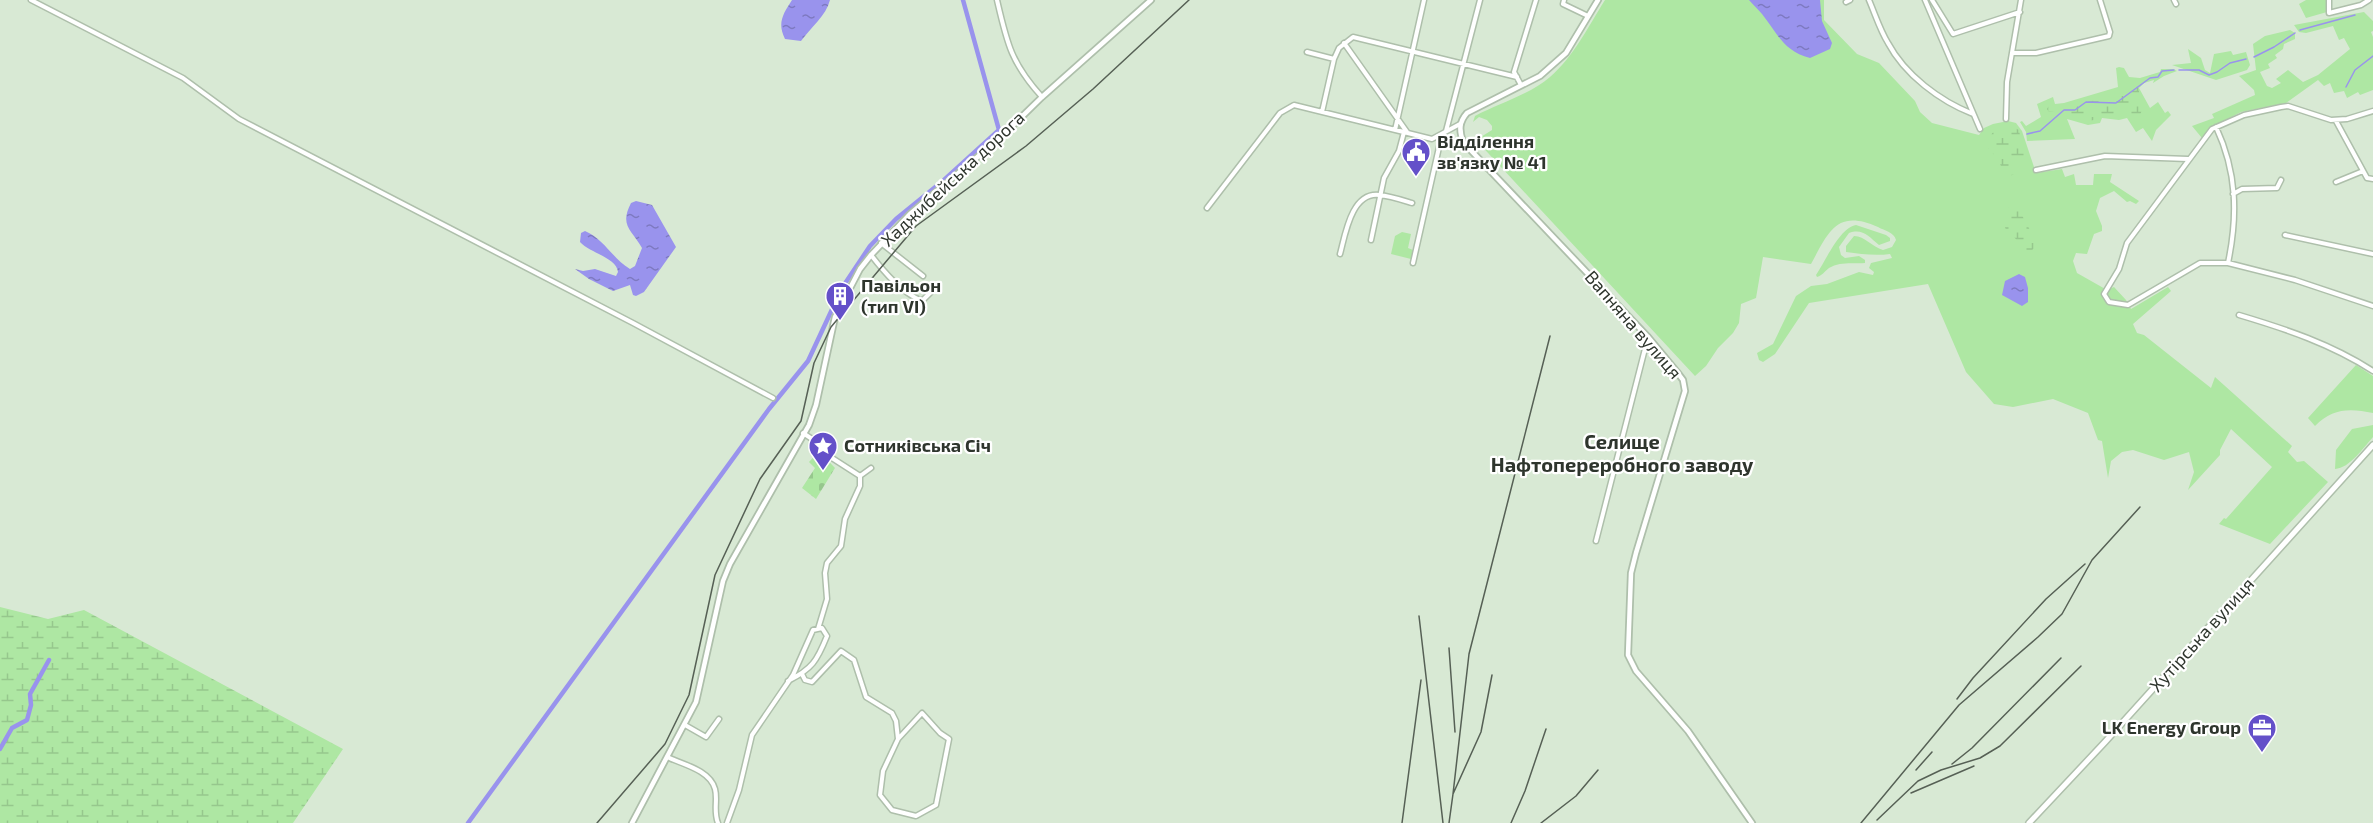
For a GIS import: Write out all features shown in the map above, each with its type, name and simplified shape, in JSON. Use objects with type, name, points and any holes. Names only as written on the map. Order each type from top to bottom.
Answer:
[{"type":"main road","name":"Хутірська вулиця","points":[[2028,823],[2112,734],[2373,445]]},
{"type":"street","points":[[31,0],[183,78],[239,119],[773,398]]},
{"type":"street","points":[[997,0],[1012,57],[1025,78],[1042,96]]},
{"type":"street","name":"Хаджибейська дорога","points":[[632,823],[685,725],[700,689],[723,581],[744,538],[803,434],[816,405],[835,317],[860,269],[881,243],[910,214],[1000,138],[1042,96],[1151,0]]},
{"type":"street","points":[[1395,130],[1424,0]]},
{"type":"street","points":[[1413,263],[1444,133],[1480,0]]},
{"type":"street","points":[[1521,85],[1514,72],[1536,0]]},
{"type":"street","points":[[1564,0],[1563,4],[1588,16]]},
{"type":"street","points":[[1207,208],[1281,112],[1294,105],[1432,139],[1460,124],[1463,118],[1476,107],[1540,76],[1566,53],[1598,0]]},
{"type":"street","points":[[1869,0],[1887,43],[1901,62],[1924,85],[1952,106],[1973,114]]},
{"type":"street","points":[[1925,0],[1980,129]]},
{"type":"street","points":[[1932,0],[1953,34],[2020,12]]},
{"type":"street","points":[[2006,119],[2007,82],[2021,0]]},
{"type":"street","points":[[2013,53],[2036,53],[2109,36],[2110,32],[2100,0]]},
{"type":"street","points":[[2329,0],[2329,12],[2361,5],[2369,0]]},
{"type":"street","points":[[1322,112],[1334,59],[1339,48],[1353,37],[1517,77]]},
{"type":"street","points":[[1344,44],[1397,115],[1406,132],[1399,151],[1384,177],[1371,240]]},
{"type":"street","points":[[1307,52],[1334,59]]},
{"type":"street","points":[[2372,304],[2295,280],[2228,263],[2200,263],[2128,305],[2109,302],[2104,296],[2119,269],[2127,243],[2212,129],[2244,115],[2280,106],[2288,106],[2336,120],[2373,111]]},
{"type":"street","points":[[2336,120],[2367,178],[2373,179]]},
{"type":"street","name":"Вапняна вулиця","points":[[1460,124],[1463,142],[1648,337],[1683,380],[1685,391],[1633,563],[1628,621],[1628,655],[1635,671],[1688,731],[1752,823]]},
{"type":"street","points":[[2216,127],[2226,149],[2233,194],[2235,222],[2228,263]]},
{"type":"street","points":[[2036,170],[2105,156],[2188,159]]},
{"type":"street","points":[[2336,182],[2363,171]]},
{"type":"street","points":[[2233,194],[2242,189],[2278,187],[2281,180]]},
{"type":"street","points":[[1340,254],[1355,207],[1373,195],[1412,203]]},
{"type":"street","points":[[2285,235],[2373,254]]},
{"type":"street","points":[[881,243],[922,276]]},
{"type":"street","points":[[871,255],[885,273],[914,298],[922,301],[934,289]]},
{"type":"street","points":[[2239,315],[2298,333],[2343,353],[2373,371]]},
{"type":"street","points":[[1596,542],[1648,337]]},
{"type":"street","points":[[803,434],[815,441],[832,458],[860,476]]},
{"type":"street","points":[[860,476],[870,468]]},
{"type":"street","points":[[818,629],[827,599],[825,573],[827,563],[841,546],[845,519],[860,486],[860,476]]},
{"type":"street","points":[[727,823],[739,790],[752,735],[788,681],[813,630],[822,628],[826,636],[820,653],[806,672],[788,681]]},
{"type":"street","points":[[802,674],[805,680],[812,682],[841,651],[854,660],[866,698],[892,713],[896,720],[898,739],[883,771],[880,795],[892,810],[916,816],[936,805],[949,739],[940,733],[922,713],[898,739]]},
{"type":"street","points":[[685,725],[706,737],[719,719]]},
{"type":"street","points":[[667,757],[704,774],[710,780],[715,789],[715,815],[718,823]]},
{"type":"green space","points":[[1605,0],[1824,0],[1824,20],[1857,54],[1879,63],[1915,101],[1920,112],[1932,123],[1979,135],[1984,128],[1993,124],[2008,121],[2016,123],[2022,131],[2036,173],[2062,169],[2065,177],[2074,174],[2076,185],[2093,185],[2094,174],[2112,174],[2110,182],[2139,201],[2136,204],[2127,202],[2114,191],[2100,198],[2096,211],[2102,231],[2094,234],[2087,254],[2076,253],[2073,261],[2077,273],[2107,290],[2114,287],[2131,309],[2168,287],[2171,291],[2133,324],[2137,333],[2144,335],[2211,388],[2215,377],[2292,446],[2288,452],[2297,462],[2304,461],[2328,482],[2270,544],[2219,524],[2272,467],[2231,429],[2220,450],[2220,455],[2188,490],[2194,472],[2189,452],[2164,460],[2133,450],[2122,452],[2111,461],[2108,478],[2102,441],[2098,440],[2088,413],[2053,399],[2013,407],[1994,404],[1966,372],[1928,284],[1809,303],[1775,354],[1763,362],[1759,360],[1757,353],[1773,344],[1796,296],[1811,286],[1827,284],[1859,272],[1873,275],[1874,272],[1869,268],[1871,263],[1892,258],[1890,254],[1846,252],[1846,246],[1854,236],[1883,250],[1892,247],[1896,240],[1893,235],[1864,222],[1844,222],[1836,226],[1823,242],[1811,264],[1763,257],[1756,298],[1741,304],[1739,323],[1733,333],[1695,376],[1476,140],[1492,130],[1492,126],[1487,120],[1479,117],[1473,122],[1475,116],[1523,94],[1542,83],[1559,69]]},
{"type":"green space","points":[[2306,0],[2327,0],[2327,12],[2306,18],[2299,4]]},
{"type":"green space","points":[[2364,12],[2373,21],[2371,32],[2373,37],[2373,90],[2360,95],[2358,92],[2347,98],[2344,91],[2334,93],[2330,83],[2324,86],[2318,80],[2286,103],[2241,112],[2216,125],[2202,138],[2192,126],[2214,118],[2212,114],[2255,95],[2254,90],[2239,76],[2256,70],[2253,44],[2265,36],[2290,30],[2295,33],[2295,39],[2284,44],[2283,49],[2275,55],[2277,58],[2268,64],[2270,68],[2260,72],[2267,86],[2272,88],[2281,83],[2276,79],[2288,70],[2303,82],[2318,75],[2350,49],[2344,38],[2339,40],[2333,26],[2306,33],[2299,32],[2294,25]]},
{"type":"green space","points":[[2188,49],[2201,58],[2205,70],[2210,73],[2214,54],[2231,51],[2233,55],[2246,52],[2250,65],[2247,70],[2216,80],[2172,65],[2191,63]]},
{"type":"green space","points":[[2116,68],[2124,68],[2129,77],[2140,78],[2160,72],[2161,69],[2177,71],[2153,83],[2154,80],[2144,83],[2139,88],[2150,108],[2158,102],[2165,113],[2168,111],[2171,115],[2156,130],[2152,141],[2143,128],[2136,132],[2127,118],[2119,120],[2102,118],[2100,123],[2088,125],[2067,119],[2075,139],[2027,141],[2026,132],[2020,122],[2022,121],[2026,126],[2041,117],[2037,104],[2053,97],[2055,104],[2064,103],[2118,87]]},
{"type":"green space","points":[[2130,83],[2139,88],[2139,97],[2144,104],[2137,124],[2133,123],[2128,116],[2106,116],[2090,121],[2069,115],[2064,110],[2049,112],[2047,109],[2050,104],[2075,107],[2090,101],[2108,100],[2123,90],[2125,84]]},
{"type":"green space","points":[[2008,125],[2019,130],[2022,147],[2026,152],[2024,167],[2015,167],[2013,169],[2016,173],[2010,176],[2011,172],[2003,171],[1998,159],[1988,148],[1993,132],[1999,127]]},
{"type":"green space","points":[[2009,207],[2016,207],[2039,241],[2027,257],[2023,258],[2020,244],[2005,228]]},
{"type":"green space","points":[[1856,225],[1886,235],[1890,241],[1879,245],[1862,232],[1849,233],[1839,247],[1841,255],[1845,258],[1859,256],[1865,260],[1865,263],[1838,264],[1817,277],[1816,275],[1839,238],[1850,227]]},
{"type":"green space","points":[[1402,232],[1411,234],[1408,248],[1413,250],[1411,259],[1391,254],[1395,236]]},
{"type":"green space","points":[[2356,365],[2373,376],[2373,413],[2357,410],[2342,411],[2328,416],[2315,426],[2308,418]]},
{"type":"green space","points":[[2373,425],[2373,437],[2361,452],[2346,465],[2335,469],[2336,450],[2352,429]]},
{"type":"green space","name":"Сотниківська Січ","points":[[819,451],[835,468],[816,499],[802,488],[815,468],[809,462]]},
{"type":"green space","points":[[0,607],[48,619],[84,610],[343,749],[293,823],[0,823]]},
{"type":"water","points":[[792,0],[830,0],[822,16],[801,41],[785,39],[781,28],[784,14]]},
{"type":"water","points":[[1749,0],[1820,0],[1822,21],[1832,43],[1830,49],[1810,58],[1793,51]]},
{"type":"water","points":[[636,201],[652,205],[676,247],[644,292],[636,296],[633,295],[630,285],[613,291],[575,269],[583,271],[595,269],[616,276],[618,272],[608,259],[580,242],[581,233],[585,231],[598,239],[624,265],[630,269],[635,266],[642,248],[628,227],[626,217],[631,203]]},
{"type":"water","points":[[2019,274],[2025,277],[2028,288],[2028,302],[2022,306],[2002,295],[2005,281]]},
{"type":"waterway","points":[[468,823],[769,409],[808,361],[842,288],[870,246],[896,219],[944,180],[999,130],[963,0]]},
{"type":"waterway","points":[[2300,30],[2355,15]]},
{"type":"waterway","points":[[2254,57],[2295,33]]},
{"type":"waterway","points":[[2346,87],[2355,70],[2373,56]]},
{"type":"waterway","points":[[2179,70],[2199,70],[2209,75],[2230,63],[2246,59]]},
{"type":"waterway","points":[[2027,134],[2040,131],[2064,110],[2075,110],[2086,102],[2116,103],[2150,78],[2158,77],[2162,71],[2174,70]]},
{"type":"waterway","points":[[0,749],[12,728],[27,720],[31,705],[30,694],[49,660]]},
{"type":"tram line","points":[[597,823],[665,744],[689,695],[715,575],[760,479],[801,421],[814,363],[831,327],[916,226],[1026,146],[1093,89],[1189,0]]},
{"type":"railway","points":[[1453,794],[1469,654],[1550,336]]},
{"type":"railway","points":[[1861,823],[1959,705],[2062,614],[2092,560],[2140,507]]},
{"type":"railway","points":[[1957,699],[1973,678],[2046,599],[2085,564]]},
{"type":"railway","points":[[1419,616],[1443,823]]},
{"type":"railway","points":[[1449,648],[1455,732]]},
{"type":"railway","points":[[1952,764],[1972,748],[2061,658]]},
{"type":"railway","points":[[1877,820],[1918,781],[1941,770],[1980,758],[2000,746],[2081,666]]},
{"type":"railway","points":[[1449,823],[1453,794],[1481,732],[1492,675]]},
{"type":"railway","points":[[1402,823],[1421,680]]},
{"type":"railway","points":[[1511,823],[1525,791],[1546,729]]},
{"type":"railway","points":[[1916,770],[1932,752]]},
{"type":"railway","points":[[1911,793],[1974,766]]},
{"type":"railway","points":[[1541,823],[1576,796],[1598,770]]},
{"type":"place","name":"Відділення зв'язку № 41","points":[[1416,178]]},
{"type":"place","name":"Павільон (тип VI)","points":[[840,322]]},
{"type":"place","name":"Сотниківська Січ","points":[[823,472]]},
{"type":"place","name":"LK Energy Group","points":[[2262,754]]},
{"type":"district","name":"Селище Нафтопереробного заводу","points":[[1622,454]]}]
